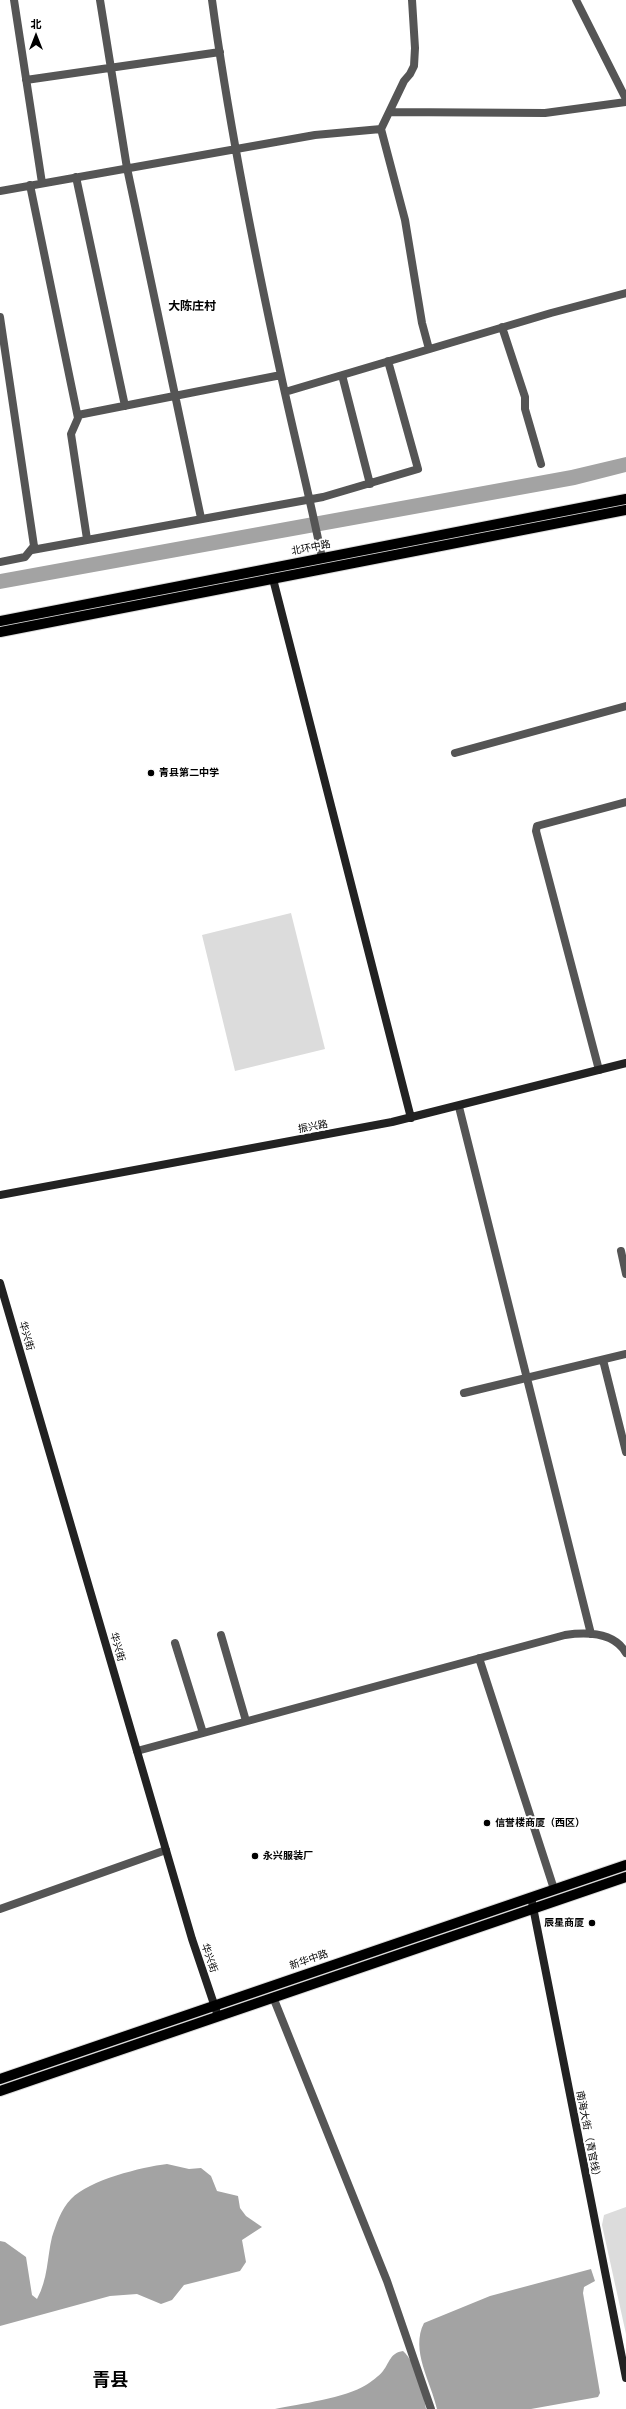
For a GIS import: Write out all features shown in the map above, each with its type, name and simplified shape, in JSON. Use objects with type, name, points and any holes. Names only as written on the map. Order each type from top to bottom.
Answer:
[{"type":"main road","name":"北环中路","points":[[0,621],[626,499]]},
{"type":"main road","points":[[0,632],[626,510]]},
{"type":"main road","name":"新华中路","points":[[0,2079],[626,1865]]},
{"type":"main road","points":[[0,2091],[626,1877]]},
{"type":"street","points":[[14,0],[42,183]]},
{"type":"street","points":[[100,0],[127,168],[201,518]]},
{"type":"street","points":[[212,0],[236,148],[281,375],[310,497],[322,558]]},
{"type":"street","points":[[412,0],[415,48],[414,66],[404,81],[381,129],[405,220],[422,323],[429,349]]},
{"type":"street","points":[[576,0],[626,99]]},
{"type":"street","points":[[26,80],[220,52]]},
{"type":"street","points":[[390,112],[544,112],[626,102]]},
{"type":"street","points":[[0,191],[315,135],[381,129]]},
{"type":"street","points":[[76,177],[125,406]]},
{"type":"street","points":[[30,185],[78,415],[71,434],[87,539]]},
{"type":"street","points":[[285,392],[502,327],[626,293]]},
{"type":"street","points":[[0,317],[34,546],[32,550]]},
{"type":"street","points":[[502,327],[525,397],[525,409],[541,464]]},
{"type":"street","points":[[0,562],[24,557],[32,550],[310,497],[323,496],[370,484],[418,469],[388,361]]},
{"type":"street","points":[[78,415],[281,375]]},
{"type":"street","points":[[342,375],[370,484]]},
{"type":"street","points":[[273,579],[412,1118]]},
{"type":"street","points":[[455,753],[626,706]]},
{"type":"street","points":[[599,1070],[536,831],[537,826],[626,802]]},
{"type":"street","name":"振兴路","points":[[0,1195],[412,1118],[626,1063]]},
{"type":"street","points":[[459,1107],[591,1634]]},
{"type":"street","points":[[621,1251],[626,1274]]},
{"type":"street","name":"华兴街","points":[[0,1283],[192,1939],[218,2016]]},
{"type":"street","points":[[464,1394],[626,1354]]},
{"type":"street","points":[[603,1360],[626,1452]]},
{"type":"street","points":[[137,1751],[565,1635],[591,1634],[609,1638],[626,1653]]},
{"type":"street","points":[[221,1635],[246,1721]]},
{"type":"street","points":[[617,1644],[626,1641]]},
{"type":"street","points":[[176,1644],[203,1733]]},
{"type":"street","points":[[479,1658],[554,1890]]},
{"type":"street","points":[[0,1909],[166,1850]]},
{"type":"street","name":"南海大街 （青官线）","points":[[531,1897],[626,2378]]},
{"type":"street","points":[[273,1997],[387,2281],[431,2409]]},
{"type":"shaded area","points":[[626,457],[626,472],[575,485],[0,589],[0,574],[571,470]]},
{"type":"shaded area","points":[[291,913],[325,1049],[235,1071],[202,935]]},
{"type":"shaded area","points":[[167,2164],[189,2169],[201,2168],[211,2176],[217,2191],[238,2196],[240,2208],[246,2216],[262,2227],[242,2240],[246,2262],[240,2271],[184,2285],[172,2300],[161,2304],[137,2294],[110,2296],[0,2326],[0,2241],[5,2242],[26,2257],[32,2295],[37,2299],[45,2276],[52,2237],[57,2222],[67,2203],[79,2192],[103,2180],[130,2171]]},
{"type":"shaded area","points":[[626,2207],[626,2334],[602,2225],[604,2215]]},
{"type":"shaded area","points":[[591,2269],[595,2281],[584,2287],[583,2293],[600,2393],[598,2397],[531,2409],[437,2409],[420,2355],[420,2333],[424,2323],[490,2296]]},
{"type":"shaded area","points":[[403,2351],[408,2356],[416,2370],[426,2409],[275,2409],[335,2397],[357,2390],[377,2377],[395,2354]]},
{"type":"place","name":"青县第二中学","points":[[151,773]]},
{"type":"place","name":"信誉楼商厦（西区）","points":[[487,1823]]},
{"type":"place","name":"永兴服装厂","points":[[255,1856]]},
{"type":"place","name":"辰星商厦","points":[[592,1923]]},
{"type":"district","name":"大陈庄村","points":[[192,307]]},
{"type":"district","name":"青县","points":[[110,2381]]}]
